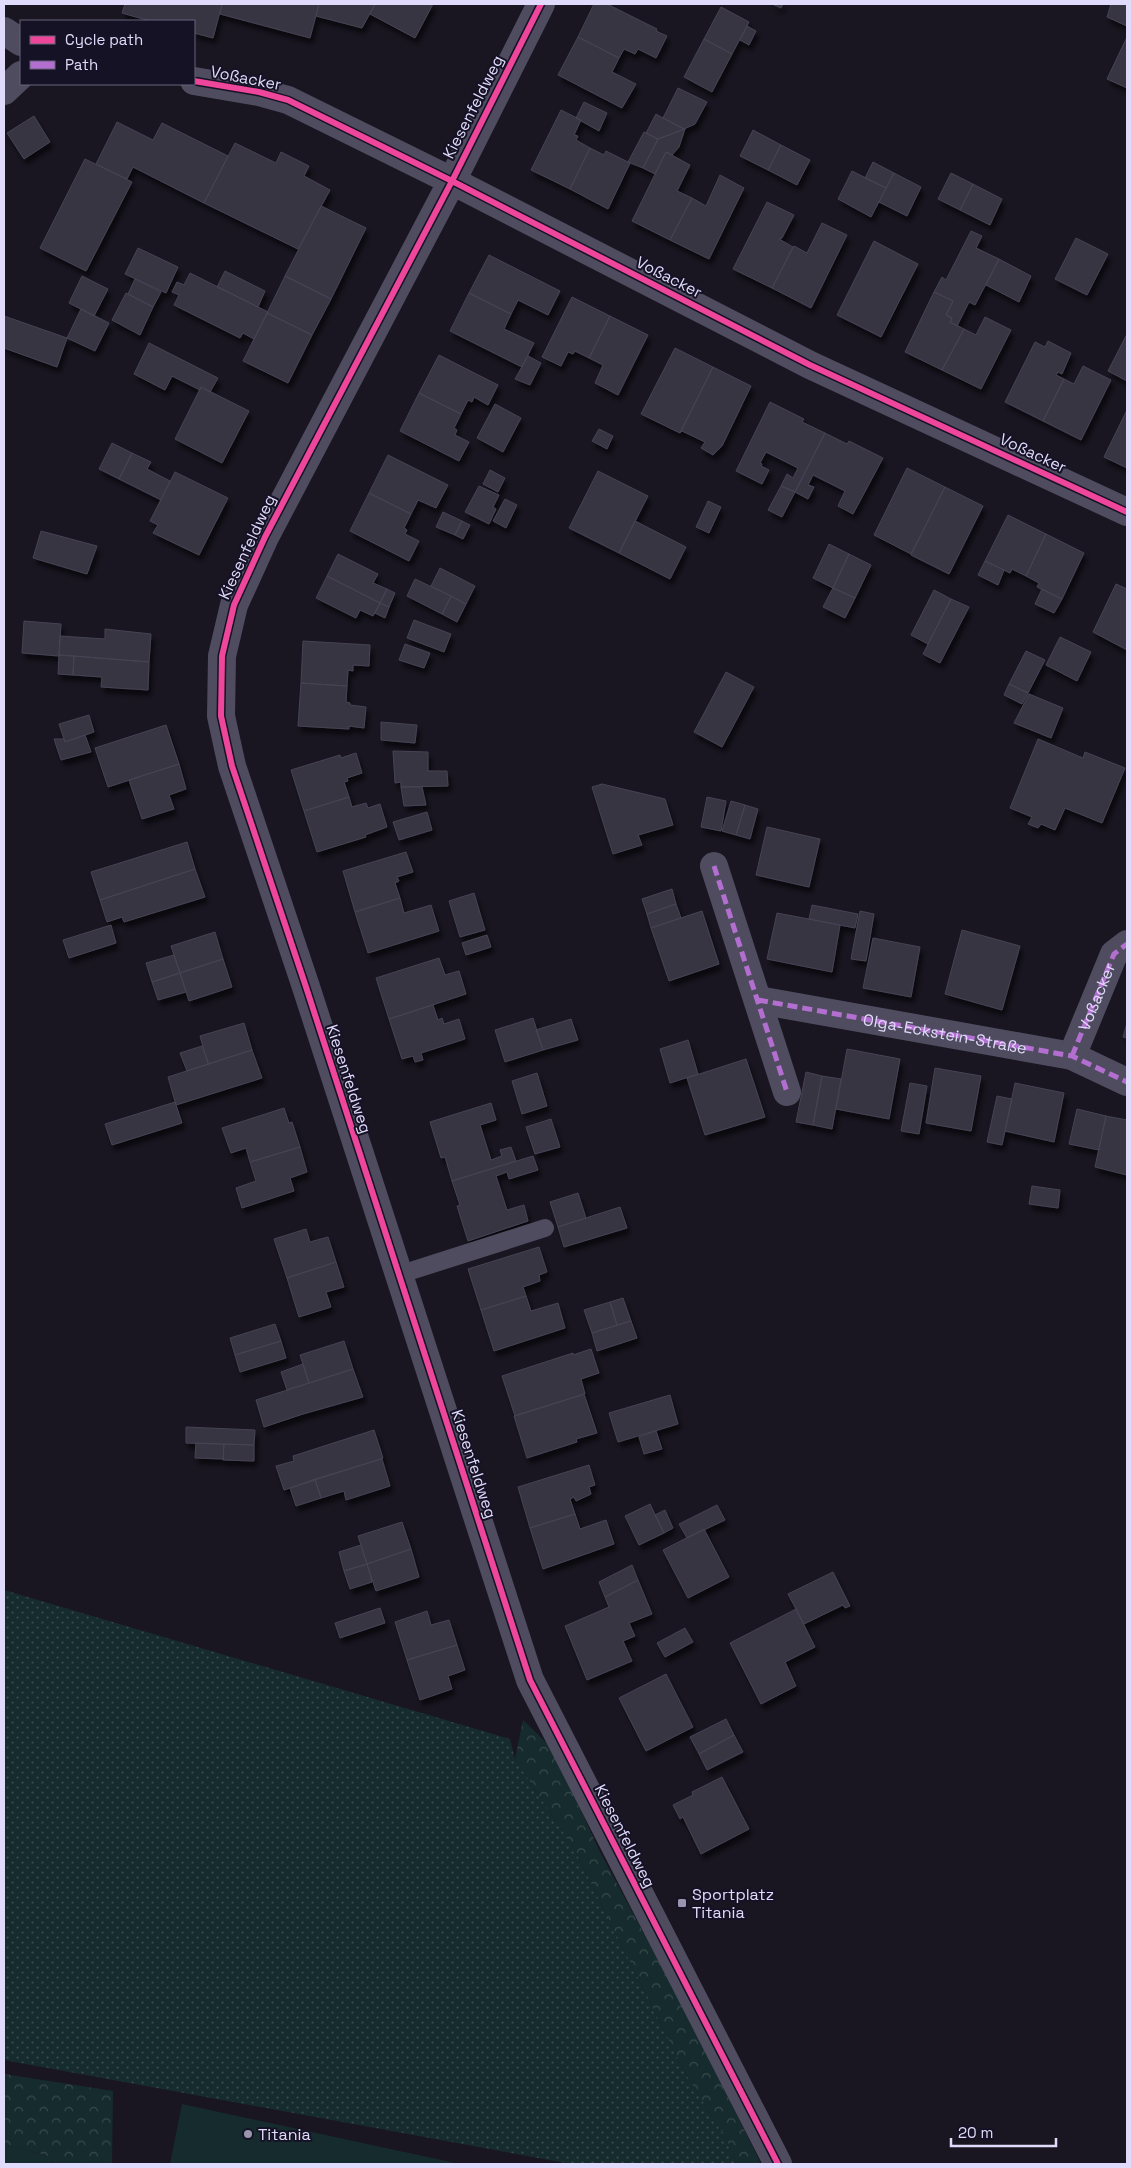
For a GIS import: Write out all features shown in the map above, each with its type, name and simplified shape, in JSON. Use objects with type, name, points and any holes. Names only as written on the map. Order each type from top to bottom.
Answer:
[{"type":"street","name":"Kiesenfeldweg","points":[[540,4],[452,181],[265,537],[234,605],[222,656],[221,716],[232,766],[306,987],[530,1680],[778,2164]]},
{"type":"street","points":[[4,31],[20,41]]},
{"type":"street","points":[[4,91],[20,76]]},
{"type":"street","name":"Voßacker","points":[[195,82],[260,92],[288,100],[452,181],[810,364],[1127,512]]},
{"type":"street","points":[[714,866],[787,1092]]},
{"type":"street","name":"Voßacker","points":[[1072,1056],[1114,954],[1127,944]]},
{"type":"street","name":"Olga-Eckstein-Straße","points":[[758,1000],[1072,1056],[1127,1082]]},
{"type":"lane","points":[[398,1275],[545,1228]]},
{"type":"green space","points":[[4,1590],[510,1739],[515,1759],[573,1847],[685,2073],[726,2139],[736,2164],[571,2164],[4,2060]]},
{"type":"green space","points":[[523,1720],[552,1748],[600,1852],[690,2019],[761,2164],[736,2164],[726,2139],[685,2073],[573,1847],[515,1759]]},
{"type":"green space","points":[[4,2074],[113,2091],[112,2164],[53,2164],[52,2157],[4,2144]]},
{"type":"green space","name":"Titania","points":[[182,2104],[460,2164],[170,2164]]},
{"type":"green space","points":[[4,2144],[52,2157],[53,2164],[4,2164]]},
{"type":"building","points":[[125,4],[222,4],[213,38],[195,33],[195,20],[146,20],[122,13]]},
{"type":"building","points":[[222,4],[319,4],[310,38],[220,14]]},
{"type":"building","points":[[319,4],[375,4],[362,28],[316,16]]},
{"type":"building","points":[[375,4],[433,4],[415,38],[370,14]]},
{"type":"building","points":[[594,4],[607,4],[667,36],[656,58],[638,49],[635,54],[624,49],[619,58],[578,37]]},
{"type":"building","points":[[772,4],[783,4],[781,8]]},
{"type":"building","points":[[1111,4],[1127,4],[1127,26],[1107,17]]},
{"type":"building","points":[[721,7],[749,22],[732,54],[704,39]]},
{"type":"building","points":[[747,26],[756,31],[749,45],[740,40]]},
{"type":"building","points":[[578,37],[619,58],[612,72],[636,84],[622,108],[558,75]]},
{"type":"building","points":[[1127,37],[1127,88],[1107,79]]},
{"type":"building","points":[[704,39],[732,54],[712,92],[684,77]]},
{"type":"building","points":[[678,88],[707,102],[695,124],[684,129],[663,118]]},
{"type":"building","points":[[584,102],[607,113],[599,131],[576,118]]},
{"type":"building","points":[[561,110],[581,120],[574,135],[578,136],[576,140],[590,148],[570,189],[531,170]]},
{"type":"building","points":[[656,114],[684,129],[658,139],[646,133]]},
{"type":"building","points":[[34,116],[50,142],[24,159],[7,133]]},
{"type":"building","points":[[117,122],[153,140],[162,123],[228,156],[204,203],[133,167],[127,179],[96,164]]},
{"type":"building","points":[[685,129],[679,147],[672,155],[666,152],[655,174],[643,168],[658,139]]},
{"type":"building","points":[[753,130],[781,145],[768,170],[740,156]]},
{"type":"building","points":[[644,132],[658,139],[643,168],[628,162]]},
{"type":"building","points":[[235,143],[276,163],[281,152],[309,166],[304,176],[330,190],[298,249],[204,203]]},
{"type":"building","points":[[781,145],[810,160],[797,185],[768,170]]},
{"type":"building","points":[[590,148],[604,155],[606,151],[630,163],[608,209],[570,189]]},
{"type":"building","points":[[666,152],[690,165],[677,191],[692,198],[670,240],[632,221]]},
{"type":"building","points":[[85,159],[132,182],[86,271],[40,248]]},
{"type":"building","points":[[873,162],[894,173],[886,188],[865,178]]},
{"type":"building","points":[[852,171],[886,188],[871,217],[838,199]]},
{"type":"building","points":[[894,173],[921,187],[907,216],[879,202]]},
{"type":"building","points":[[951,173],[973,184],[960,210],[938,199]]},
{"type":"building","points":[[720,175],[744,188],[709,259],[670,240],[692,198],[706,206]]},
{"type":"building","points":[[973,184],[1002,199],[990,225],[960,210]]},
{"type":"building","points":[[767,202],[794,215],[782,238],[779,239],[793,247],[772,288],[733,269]]},
{"type":"building","points":[[321,206],[366,228],[331,299],[285,276]]},
{"type":"building","points":[[822,223],[847,235],[811,308],[772,288],[794,246],[807,253]]},
{"type":"building","points":[[971,231],[982,236],[976,248],[999,259],[975,305],[969,302],[957,326],[950,322],[952,318],[946,315],[953,301],[934,292],[942,277],[946,280]]},
{"type":"building","points":[[1076,238],[1108,254],[1087,295],[1055,279]]},
{"type":"building","points":[[874,241],[918,264],[881,337],[837,315]]},
{"type":"building","points":[[138,248],[178,267],[166,293],[125,274]]},
{"type":"building","points":[[489,255],[560,291],[548,315],[518,300],[511,314],[469,293]]},
{"type":"building","points":[[999,259],[1031,276],[1019,302],[986,285]]},
{"type":"building","points":[[225,271],[265,291],[258,307],[217,287]]},
{"type":"building","points":[[190,273],[268,312],[254,339],[243,333],[240,338],[174,305],[179,295],[172,292],[177,282],[184,285]]},
{"type":"building","points":[[82,276],[108,289],[94,316],[69,303]]},
{"type":"building","points":[[285,276],[331,299],[312,335],[267,313]]},
{"type":"building","points":[[135,279],[161,292],[153,307],[128,294]]},
{"type":"building","points":[[934,292],[953,301],[946,315],[952,318],[950,322],[964,329],[942,370],[905,352]]},
{"type":"building","points":[[126,293],[153,307],[140,335],[112,320]]},
{"type":"building","points":[[469,293],[511,314],[504,329],[534,343],[522,367],[450,331]]},
{"type":"building","points":[[572,297],[610,316],[589,358],[575,351],[573,354],[568,352],[561,366],[542,357]]},
{"type":"building","points":[[81,309],[109,323],[95,351],[67,338]]},
{"type":"building","points":[[267,313],[312,335],[288,383],[243,361]]},
{"type":"building","points":[[4,316],[67,338],[57,367],[4,348]]},
{"type":"building","points":[[610,316],[648,335],[618,395],[595,383],[603,365],[589,358]]},
{"type":"building","points":[[985,317],[1011,330],[981,389],[942,370],[964,329],[976,335]]},
{"type":"building","points":[[1127,334],[1127,381],[1108,371]]},
{"type":"building","points":[[1048,341],[1071,353],[1062,374],[1058,372],[1056,375],[1064,379],[1043,421],[1005,402],[1035,342],[1045,347]]},
{"type":"building","points":[[149,343],[218,378],[210,392],[201,387],[200,390],[172,376],[165,390],[134,374]]},
{"type":"building","points":[[675,348],[713,367],[680,433],[641,414]]},
{"type":"building","points":[[439,355],[498,385],[488,405],[474,397],[472,402],[468,400],[461,414],[419,393]]},
{"type":"building","points":[[528,356],[541,363],[530,385],[515,379]]},
{"type":"building","points":[[1083,366],[1111,380],[1081,440],[1043,421],[1064,379],[1074,384]]},
{"type":"building","points":[[713,367],[751,386],[722,446],[713,455],[701,448],[705,442],[682,431],[680,433]]},
{"type":"building","points":[[201,387],[249,411],[222,463],[175,439]]},
{"type":"building","points":[[419,393],[461,414],[454,428],[457,430],[455,435],[469,442],[459,461],[400,431]]},
{"type":"building","points":[[770,402],[804,419],[802,422],[825,433],[795,492],[781,486],[787,474],[793,478],[798,468],[766,452],[760,463],[762,464],[761,466],[769,470],[762,484],[736,471]]},
{"type":"building","points":[[495,404],[521,418],[503,452],[477,438]]},
{"type":"building","points":[[1127,410],[1127,468],[1104,457]]},
{"type":"building","points":[[599,429],[613,436],[607,449],[592,441]]},
{"type":"building","points":[[825,433],[847,444],[849,441],[883,458],[853,514],[838,506],[845,491],[813,475],[808,485],[814,487],[808,499],[795,492]]},
{"type":"building","points":[[112,443],[132,453],[119,479],[99,469]]},
{"type":"building","points":[[132,453],[151,462],[147,469],[170,481],[161,500],[119,479]]},
{"type":"building","points":[[388,455],[448,485],[436,508],[418,500],[411,514],[369,493]]},
{"type":"building","points":[[907,468],[945,487],[911,554],[874,535]]},
{"type":"building","points":[[490,470],[505,478],[498,492],[483,484]]},
{"type":"building","points":[[598,471],[648,496],[619,553],[569,528]]},
{"type":"building","points":[[175,472],[228,498],[199,555],[153,533],[158,525],[150,521]]},
{"type":"building","points":[[479,486],[499,495],[493,507],[496,509],[489,524],[465,512]]},
{"type":"building","points":[[781,486],[795,492],[782,517],[768,510]]},
{"type":"building","points":[[945,487],[983,506],[949,574],[911,555]]},
{"type":"building","points":[[369,493],[411,514],[404,528],[407,530],[405,534],[419,541],[409,561],[350,531]]},
{"type":"building","points":[[505,499],[517,505],[506,528],[493,521]]},
{"type":"building","points":[[708,501],[721,507],[709,533],[696,527]]},
{"type":"building","points":[[443,512],[462,521],[455,535],[436,527]]},
{"type":"building","points":[[1008,515],[1046,534],[1026,576],[1012,569],[1010,573],[985,561]]},
{"type":"building","points":[[462,521],[470,525],[463,539],[455,535]]},
{"type":"building","points":[[635,521],[686,547],[670,579],[619,553]]},
{"type":"building","points":[[41,531],[97,546],[87,574],[33,558]]},
{"type":"building","points":[[1046,534],[1084,553],[1062,599],[1037,587],[1039,583],[1026,576]]},
{"type":"building","points":[[829,544],[849,554],[833,588],[813,578]]},
{"type":"building","points":[[338,554],[378,574],[373,583],[387,589],[380,603],[327,576]]},
{"type":"building","points":[[849,554],[871,565],[855,598],[833,588]]},
{"type":"building","points":[[985,561],[1004,570],[998,585],[978,575]]},
{"type":"building","points":[[440,568],[475,586],[466,604],[431,586]]},
{"type":"building","points":[[327,576],[380,603],[373,616],[360,610],[356,618],[316,598]]},
{"type":"building","points":[[415,579],[451,596],[442,614],[407,596]]},
{"type":"building","points":[[1116,584],[1127,589],[1127,650],[1093,632]]},
{"type":"building","points":[[833,588],[855,598],[845,618],[823,607]]},
{"type":"building","points":[[387,589],[395,593],[389,607],[380,603]]},
{"type":"building","points":[[1042,589],[1062,599],[1054,613],[1035,604]]},
{"type":"building","points":[[934,590],[951,599],[928,644],[911,635]]},
{"type":"building","points":[[451,596],[466,604],[457,622],[442,614]]},
{"type":"building","points":[[951,599],[969,607],[940,663],[923,654]]},
{"type":"building","points":[[380,603],[389,607],[385,618],[375,613]]},
{"type":"building","points":[[414,620],[451,634],[444,652],[407,638]]},
{"type":"building","points":[[24,621],[61,624],[59,656],[22,653]]},
{"type":"building","points":[[105,629],[151,634],[149,662],[59,655],[60,636],[105,639]]},
{"type":"building","points":[[1060,637],[1091,652],[1077,681],[1046,665]]},
{"type":"building","points":[[303,641],[370,645],[369,666],[353,665],[353,671],[348,670],[347,686],[301,683]]},
{"type":"building","points":[[405,644],[430,653],[424,668],[399,660]]},
{"type":"building","points":[[1026,651],[1045,660],[1028,693],[1009,684]]},
{"type":"building","points":[[59,655],[74,656],[73,675],[58,674]]},
{"type":"building","points":[[74,656],[149,662],[148,690],[101,687],[102,677],[73,675]]},
{"type":"building","points":[[726,672],[754,687],[722,747],[694,732]]},
{"type":"building","points":[[301,683],[347,686],[346,702],[350,703],[350,705],[366,707],[364,728],[349,726],[349,729],[298,726]]},
{"type":"building","points":[[1009,684],[1028,693],[1022,704],[1004,695]]},
{"type":"building","points":[[1029,694],[1063,708],[1051,738],[1014,723]]},
{"type":"building","points":[[89,715],[94,732],[65,742],[59,724]]},
{"type":"building","points":[[381,722],[417,725],[415,743],[381,740]]},
{"type":"building","points":[[166,725],[179,764],[108,787],[95,748]]},
{"type":"building","points":[[85,735],[91,752],[61,760],[54,739],[64,739],[65,742]]},
{"type":"building","points":[[1038,739],[1083,758],[1085,752],[1125,768],[1102,823],[1065,808],[1055,830],[1041,824],[1038,828],[1028,824],[1032,817],[1010,808]]},
{"type":"building","points":[[393,751],[428,752],[428,771],[447,771],[448,786],[401,787],[401,782],[395,783]]},
{"type":"building","points":[[356,753],[362,773],[347,778],[348,781],[344,782],[349,797],[304,811],[291,770],[340,755],[341,758]]},
{"type":"building","points":[[179,764],[186,789],[169,795],[174,809],[142,819],[129,780]]},
{"type":"building","points":[[602,784],[665,799],[673,825],[638,835],[642,845],[613,854],[592,787]]},
{"type":"building","points":[[401,787],[422,787],[426,805],[404,806]]},
{"type":"building","points":[[349,797],[352,807],[366,803],[368,808],[380,804],[387,827],[365,835],[366,837],[317,852],[304,811]]},
{"type":"building","points":[[707,797],[726,801],[721,831],[701,827]]},
{"type":"building","points":[[731,801],[745,805],[736,835],[722,831]]},
{"type":"building","points":[[745,805],[758,809],[750,839],[736,835]]},
{"type":"building","points":[[427,812],[432,830],[399,840],[393,822]]},
{"type":"building","points":[[767,827],[820,839],[809,887],[756,875]]},
{"type":"building","points":[[187,842],[195,869],[100,900],[91,872]]},
{"type":"building","points":[[406,852],[413,872],[397,877],[399,881],[395,883],[400,898],[355,912],[343,871]]},
{"type":"building","points":[[195,869],[205,897],[124,922],[122,917],[107,922],[100,900]]},
{"type":"building","points":[[672,889],[676,904],[647,914],[642,899]]},
{"type":"building","points":[[474,893],[485,930],[460,937],[449,901]]},
{"type":"building","points":[[400,898],[404,913],[431,905],[439,931],[368,953],[355,912]]},
{"type":"building","points":[[676,904],[681,918],[651,928],[647,914]]},
{"type":"building","points":[[812,905],[858,914],[855,928],[809,919]]},
{"type":"building","points":[[702,911],[719,964],[669,981],[651,928]]},
{"type":"building","points":[[860,911],[874,914],[866,961],[851,959]]},
{"type":"building","points":[[777,913],[840,925],[832,972],[767,959]]},
{"type":"building","points":[[111,925],[116,943],[69,958],[63,940]]},
{"type":"building","points":[[962,930],[1020,946],[1002,1010],[945,994]]},
{"type":"building","points":[[215,932],[223,959],[180,973],[171,946]]},
{"type":"building","points":[[487,935],[491,947],[466,955],[462,943]]},
{"type":"building","points":[[873,938],[920,947],[911,997],[863,988]]},
{"type":"building","points":[[174,955],[180,973],[152,982],[146,963]]},
{"type":"building","points":[[439,958],[445,975],[459,971],[466,994],[389,1019],[376,978]]},
{"type":"building","points":[[223,959],[232,987],[189,1001],[180,973]]},
{"type":"building","points":[[180,973],[186,992],[158,1000],[152,982]]},
{"type":"building","points":[[433,1005],[438,1020],[442,1018],[444,1024],[459,1019],[465,1039],[421,1053],[423,1060],[415,1062],[413,1056],[402,1059],[389,1019]]},
{"type":"building","points":[[533,1018],[543,1050],[505,1062],[495,1030]]},
{"type":"building","points":[[571,1019],[578,1040],[543,1050],[536,1030]]},
{"type":"building","points":[[244,1023],[252,1050],[208,1064],[200,1036]]},
{"type":"building","points":[[1127,1023],[1127,1038],[1123,1037]]},
{"type":"building","points":[[688,1040],[698,1074],[670,1083],[660,1049]]},
{"type":"building","points":[[202,1046],[209,1064],[187,1071],[180,1053]]},
{"type":"building","points":[[847,1049],[900,1059],[889,1119],[836,1109]]},
{"type":"building","points":[[252,1050],[262,1078],[176,1105],[168,1077]]},
{"type":"building","points":[[746,1059],[765,1117],[705,1135],[687,1078]]},
{"type":"building","points":[[935,1068],[981,1076],[971,1131],[926,1123]]},
{"type":"building","points":[[806,1072],[822,1076],[813,1125],[796,1122]]},
{"type":"building","points":[[537,1073],[547,1106],[522,1114],[512,1081]]},
{"type":"building","points":[[822,1076],[841,1079],[832,1129],[813,1125]]},
{"type":"building","points":[[910,1083],[927,1086],[919,1134],[901,1131]]},
{"type":"building","points":[[1015,1083],[1064,1093],[1054,1142],[1005,1131]]},
{"type":"building","points":[[997,1096],[1012,1099],[1002,1145],[987,1142]]},
{"type":"building","points":[[175,1102],[182,1123],[112,1145],[105,1124]]},
{"type":"building","points":[[491,1103],[496,1120],[480,1125],[491,1160],[502,1156],[500,1150],[511,1147],[516,1161],[452,1181],[445,1157],[441,1158],[430,1122]]},
{"type":"building","points":[[284,1108],[289,1123],[292,1122],[300,1147],[250,1162],[246,1148],[231,1153],[222,1128]]},
{"type":"building","points":[[1077,1109],[1106,1116],[1099,1150],[1069,1144]]},
{"type":"building","points":[[1106,1116],[1127,1120],[1127,1175],[1095,1167]]},
{"type":"building","points":[[551,1119],[560,1147],[535,1154],[526,1127]]},
{"type":"building","points":[[300,1147],[307,1172],[290,1178],[294,1191],[242,1208],[236,1188],[256,1181],[250,1162]]},
{"type":"building","points":[[533,1156],[538,1170],[509,1179],[507,1172],[496,1176],[507,1210],[524,1205],[528,1221],[468,1241],[457,1206],[460,1205],[452,1181]]},
{"type":"building","points":[[1032,1186],[1060,1190],[1058,1208],[1029,1204]]},
{"type":"building","points":[[578,1193],[586,1218],[558,1227],[550,1202]]},
{"type":"building","points":[[620,1207],[627,1228],[564,1247],[558,1227]]},
{"type":"building","points":[[306,1229],[310,1242],[328,1237],[336,1262],[287,1278],[274,1239]]},
{"type":"building","points":[[539,1247],[547,1272],[539,1275],[540,1281],[523,1287],[526,1296],[481,1310],[468,1269]]},
{"type":"building","points":[[336,1262],[344,1287],[326,1292],[331,1307],[299,1317],[287,1278]]},
{"type":"building","points":[[526,1296],[531,1311],[558,1303],[565,1328],[494,1351],[481,1310]]},
{"type":"building","points":[[623,1298],[631,1321],[617,1325],[610,1302]]},
{"type":"building","points":[[610,1302],[617,1325],[592,1333],[584,1310]]},
{"type":"building","points":[[631,1321],[637,1338],[597,1351],[592,1333]]},
{"type":"building","points":[[275,1324],[281,1341],[235,1355],[230,1338]]},
{"type":"building","points":[[281,1341],[286,1358],[240,1372],[235,1355]]},
{"type":"building","points":[[344,1341],[353,1369],[309,1383],[300,1355]]},
{"type":"building","points":[[591,1349],[599,1373],[581,1379],[585,1394],[515,1416],[502,1376]]},
{"type":"building","points":[[303,1364],[309,1383],[287,1390],[281,1372]]},
{"type":"building","points":[[353,1369],[363,1397],[264,1427],[256,1400]]},
{"type":"building","points":[[584,1394],[597,1433],[576,1439],[577,1442],[527,1458],[514,1416]]},
{"type":"building","points":[[670,1395],[678,1424],[618,1442],[609,1413]]},
{"type":"building","points":[[186,1427],[255,1430],[254,1445],[186,1443]]},
{"type":"building","points":[[374,1430],[383,1458],[284,1490],[276,1466],[294,1461],[293,1456]]},
{"type":"building","points":[[656,1431],[662,1449],[644,1454],[639,1437]]},
{"type":"building","points":[[196,1443],[224,1444],[223,1459],[195,1458]]},
{"type":"building","points":[[224,1444],[254,1445],[254,1461],[223,1460]]},
{"type":"building","points":[[382,1459],[390,1486],[346,1500],[344,1491],[321,1498],[315,1479]]},
{"type":"building","points":[[589,1465],[595,1485],[589,1487],[591,1494],[576,1501],[574,1497],[570,1499],[575,1514],[530,1528],[518,1487]]},
{"type":"building","points":[[315,1479],[321,1498],[296,1506],[290,1488]]},
{"type":"building","points":[[650,1504],[664,1533],[639,1545],[625,1516]]},
{"type":"building","points":[[717,1505],[725,1520],[687,1538],[679,1524]]},
{"type":"building","points":[[665,1510],[673,1528],[664,1533],[655,1515]]},
{"type":"building","points":[[575,1514],[580,1529],[606,1520],[614,1544],[543,1569],[530,1528]]},
{"type":"building","points":[[402,1522],[411,1549],[367,1564],[358,1536]]},
{"type":"building","points":[[704,1529],[729,1577],[688,1598],[663,1550]]},
{"type":"building","points":[[361,1545],[367,1564],[344,1571],[339,1552]]},
{"type":"building","points":[[411,1549],[419,1577],[376,1591],[367,1564]]},
{"type":"building","points":[[367,1564],[372,1582],[350,1589],[344,1571]]},
{"type":"building","points":[[632,1565],[638,1580],[605,1597],[599,1582]]},
{"type":"building","points":[[833,1572],[850,1606],[845,1608],[843,1605],[804,1624],[788,1594]]},
{"type":"building","points":[[638,1580],[652,1614],[629,1623],[635,1636],[623,1641],[632,1661],[587,1680],[565,1626],[609,1607],[605,1597]]},
{"type":"building","points":[[380,1608],[385,1623],[340,1638],[335,1623]]},
{"type":"building","points":[[796,1609],[815,1647],[785,1662],[796,1686],[761,1704],[730,1643]]},
{"type":"building","points":[[427,1611],[431,1625],[449,1620],[457,1645],[407,1660],[395,1622]]},
{"type":"building","points":[[685,1628],[693,1642],[665,1657],[657,1643]]},
{"type":"building","points":[[457,1645],[465,1670],[448,1676],[452,1689],[420,1700],[407,1660]]},
{"type":"building","points":[[666,1674],[693,1727],[646,1751],[619,1698]]},
{"type":"building","points":[[726,1719],[734,1735],[699,1754],[690,1737]]},
{"type":"building","points":[[734,1735],[743,1752],[707,1770],[699,1754]]},
{"type":"building","points":[[722,1777],[749,1829],[701,1854],[683,1817],[680,1819],[673,1805],[693,1795],[692,1792]]},
{"type":"marked path","points":[[714,866],[787,1092]]},
{"type":"marked path","points":[[1072,1056],[1114,954],[1127,944]]},
{"type":"marked path","points":[[758,1000],[1072,1056],[1127,1082]]},
{"type":"cycle path","points":[[541,4],[452,181],[265,537],[234,605],[222,656],[221,716],[232,766],[306,987],[530,1680],[778,2164]]},
{"type":"cycle path","points":[[195,81],[259,92],[288,100],[452,181],[810,365],[1127,512]]},
{"type":"place","name":"Sportplatz Titania","points":[[682,1903]]},
{"type":"place","name":"Titania","points":[[248,2134]]}]
